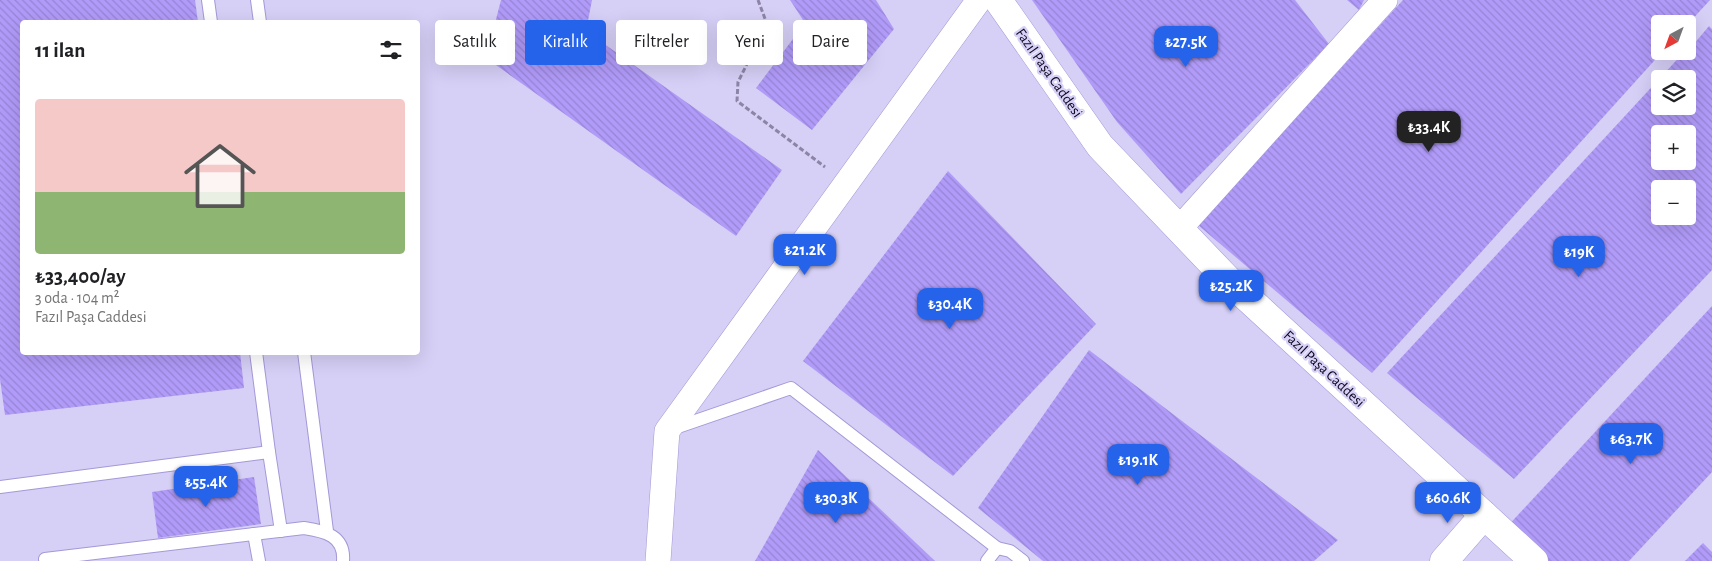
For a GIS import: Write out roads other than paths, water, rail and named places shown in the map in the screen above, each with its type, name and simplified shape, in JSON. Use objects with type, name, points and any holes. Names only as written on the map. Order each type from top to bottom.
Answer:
[{"type":"street","points":[[658,561],[667,431],[979,0]]},
{"type":"street","name":"Fazıl Paşa Caddesi","points":[[998,0],[1100,146],[1179,229],[1230,282],[1534,561]]},
{"type":"street","points":[[1179,229],[1385,0]]},
{"type":"street","points":[[1444,561],[1484,515]]},
{"type":"lane","points":[[208,0],[211,20]]},
{"type":"lane","points":[[257,0],[260,20]]},
{"type":"lane","points":[[256,355],[281,531]]},
{"type":"lane","points":[[304,355],[327,531]]},
{"type":"lane","points":[[667,431],[791,388],[997,548],[1010,551],[1023,561]]},
{"type":"lane","points":[[0,487],[269,452]]},
{"type":"lane","points":[[46,559],[304,528],[327,531],[340,542],[344,552],[343,561]]},
{"type":"lane","points":[[254,534],[259,561]]},
{"type":"lane","points":[[988,561],[997,548]]}]
